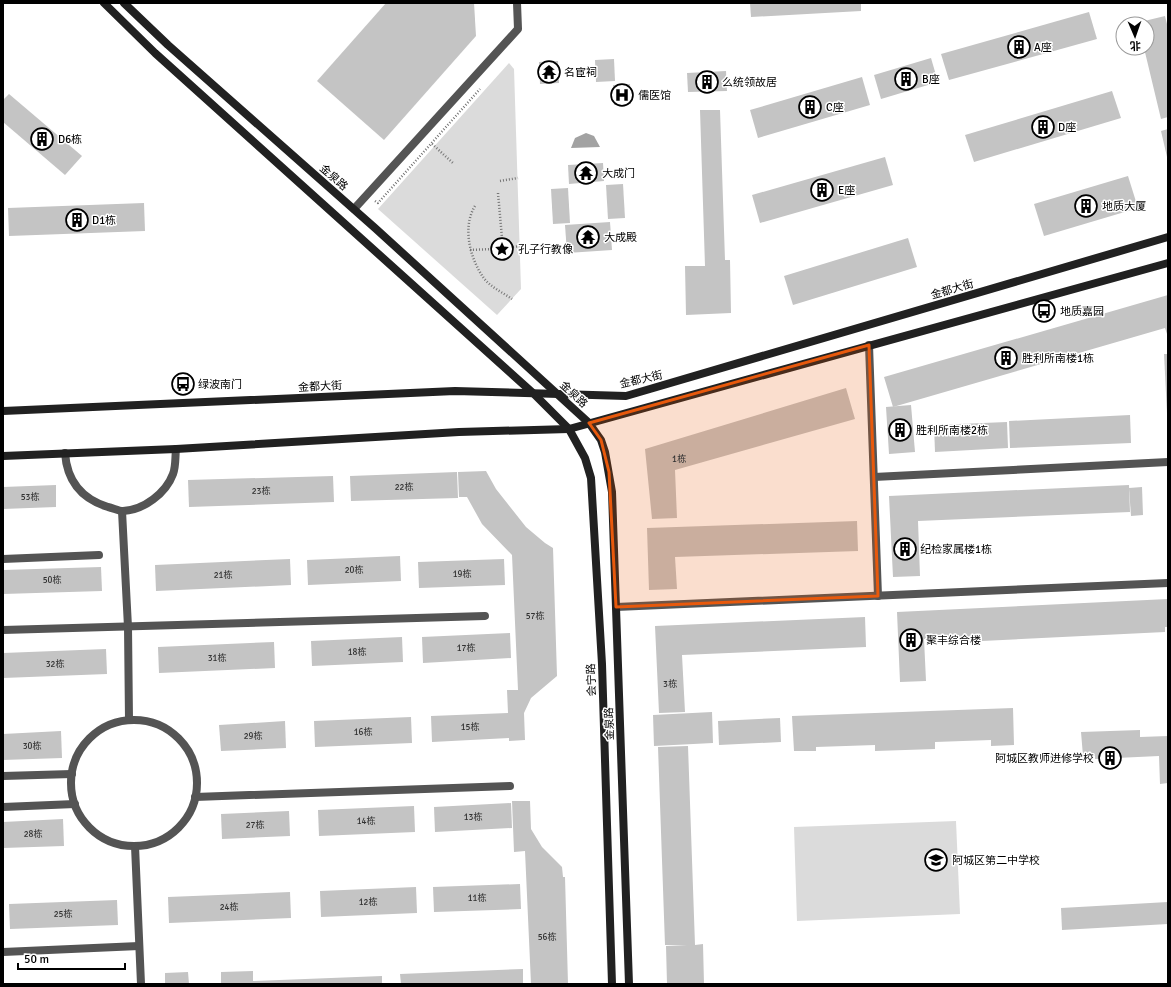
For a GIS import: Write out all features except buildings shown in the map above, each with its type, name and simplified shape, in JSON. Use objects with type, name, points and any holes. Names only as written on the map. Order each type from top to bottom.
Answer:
[{"type":"main road","points":[[104,3],[161,58],[534,394]]},
{"type":"main road","name":"金泉路","points":[[124,3],[168,45],[354,209],[559,394],[590,423],[601,440],[609,472],[612,492],[629,984]]},
{"type":"main road","name":"金都大街","points":[[3,411],[455,391],[626,396],[1168,237]]},
{"type":"main road","points":[[3,456],[176,449],[459,432],[570,428],[1168,263]]},
{"type":"main road","name":"会宁路","points":[[534,394],[570,428],[585,458],[591,478],[602,664],[612,984]]},
{"type":"street","points":[[354,209],[518,29],[516,3]]},
{"type":"street","points":[[869,346],[878,596]]},
{"type":"street","points":[[65,454],[68,474],[73,483],[83,493],[97,503],[122,511],[148,503],[160,494],[168,484],[173,474],[176,449]]},
{"type":"street","points":[[874,477],[1168,462]]},
{"type":"street","points":[[122,511],[128,627],[129,720]]},
{"type":"street","points":[[3,559],[99,555]]},
{"type":"street","points":[[616,607],[1168,583]]},
{"type":"street","points":[[3,630],[485,616]]},
{"type":"street","points":[[142,720],[165,728],[184,745],[195,767],[197,780],[195,797],[188,816],[170,834],[147,844],[135,846],[123,844],[100,836],[83,819],[75,804],[71,786],[72,774],[80,751],[96,733],[117,722],[142,720]]},
{"type":"street","points":[[3,776],[72,774]]},
{"type":"street","points":[[195,797],[510,786]]},
{"type":"street","points":[[3,807],[75,804]]},
{"type":"street","points":[[135,846],[141,984]]},
{"type":"street","points":[[3,952],[140,946]]},
{"type":"path","points":[[368,194],[378,203],[482,87]]},
{"type":"path","points":[[432,144],[453,163]]},
{"type":"path","points":[[500,181],[518,178]]},
{"type":"path","points":[[498,193],[502,238]]},
{"type":"path","points":[[475,206],[470,222],[470,250],[483,277],[493,287],[512,299]]},
{"type":"path","points":[[513,247],[520,246]]},
{"type":"path","points":[[470,250],[492,249]]},
{"type":"highlighted area","points":[[869,345],[878,596],[616,607],[609,472],[601,440],[589,423]]},
{"type":"shaded area","points":[[509,63],[514,69],[521,289],[497,315],[378,209]]},
{"type":"shaded area","points":[[586,133],[594,136],[600,147],[571,148],[575,138]]},
{"type":"shaded area","points":[[956,821],[960,914],[797,921],[794,827]]},
{"type":"place","name":"A座","points":[[1019,47]]},
{"type":"place","name":"名宦祠","points":[[549,72]]},
{"type":"place","name":"B座","points":[[906,79]]},
{"type":"place","name":"么统领故居","points":[[707,82]]},
{"type":"place","name":"儒医馆","points":[[622,95]]},
{"type":"place","name":"C座","points":[[810,107]]},
{"type":"place","name":"D座","points":[[1043,127]]},
{"type":"place","name":"D6栋","points":[[42,139]]},
{"type":"place","name":"大成门","points":[[586,173]]},
{"type":"place","name":"E座","points":[[822,190]]},
{"type":"place","name":"地质大厦","points":[[1086,206]]},
{"type":"place","name":"D1栋","points":[[77,220]]},
{"type":"place","name":"大成殿","points":[[588,237]]},
{"type":"place","name":"孔子行教像","points":[[502,249]]},
{"type":"place","name":"地质嘉园","points":[[1044,311]]},
{"type":"place","name":"胜利所南楼1栋","points":[[1006,358]]},
{"type":"place","name":"绿波南门","points":[[183,384]]},
{"type":"place","name":"胜利所南楼2栋","points":[[900,430]]},
{"type":"place","name":"纪检家属楼1栋","points":[[905,549]]},
{"type":"place","name":"聚丰综合楼","points":[[911,640]]},
{"type":"place","name":"阿城区教师进修学校","points":[[1110,758]]},
{"type":"place","name":"阿城区第二中学校","points":[[936,860]]}]
